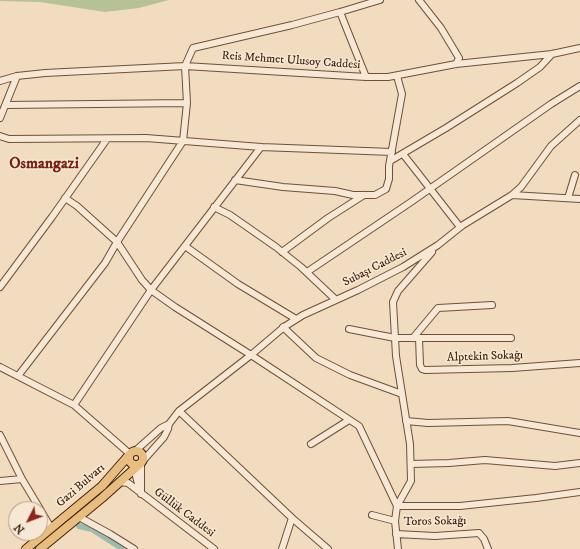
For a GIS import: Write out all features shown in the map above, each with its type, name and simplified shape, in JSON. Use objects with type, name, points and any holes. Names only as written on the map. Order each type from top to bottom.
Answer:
[{"type":"main road","points":[[138,452],[142,455],[142,459],[136,465],[129,458],[132,453],[138,452]]},
{"type":"main road","name":"Gazi Bulvarı","points":[[26,549],[108,480],[132,453]]},
{"type":"main road","name":"Gazi Bulvarı","points":[[40,549],[119,482],[136,465]]},
{"type":"street","points":[[18,376],[105,263],[117,242],[183,141],[187,103],[185,66],[193,48],[292,25],[380,0]]},
{"type":"street","points":[[419,0],[441,28],[459,58],[456,64]]},
{"type":"street","points":[[340,12],[366,77]]},
{"type":"street","name":"Reis Mehmet Ulusoy Caddesi","points":[[0,81],[17,76],[45,73],[185,66],[366,77],[397,76],[456,64],[552,54],[580,48]]},
{"type":"street","points":[[390,161],[517,83],[540,67],[552,54]]},
{"type":"street","points":[[0,118],[17,76]]},
{"type":"street","points":[[235,180],[335,191],[353,195],[375,195],[386,189],[389,179],[390,161],[402,94],[397,76]]},
{"type":"street","points":[[307,272],[430,189],[551,104],[580,86]]},
{"type":"street","points":[[6,105],[187,103]]},
{"type":"street","name":"Subaşı Caddesi","points":[[136,465],[164,437],[169,424],[179,411],[251,355],[283,327],[296,319],[403,267],[512,195],[521,187],[552,146],[580,120]]},
{"type":"street","points":[[0,136],[9,139],[146,138],[261,147],[392,152]]},
{"type":"street","points":[[0,287],[107,139]]},
{"type":"street","points":[[74,405],[151,290],[214,206],[261,147]]},
{"type":"street","points":[[403,154],[460,228]]},
{"type":"street","points":[[568,198],[575,175]]},
{"type":"street","points":[[282,252],[328,218],[364,195]]},
{"type":"street","points":[[512,195],[580,199]]},
{"type":"street","points":[[65,198],[77,206],[117,242],[151,290],[359,426],[397,506]]},
{"type":"street","points":[[214,206],[236,218],[282,252],[307,272],[336,300]]},
{"type":"street","points":[[398,549],[396,534],[397,506],[411,481],[411,464],[410,444],[396,356],[393,302],[398,291],[438,245]]},
{"type":"street","points":[[185,246],[238,284],[296,319]]},
{"type":"street","points":[[416,338],[438,308],[492,305]]},
{"type":"street","points":[[283,327],[316,358],[350,375],[402,394]]},
{"type":"street","points":[[349,329],[395,338],[511,338]]},
{"type":"street","name":"Alptekin Sokağı","points":[[416,338],[420,364],[422,369],[425,370],[512,368],[580,363]]},
{"type":"street","points":[[0,367],[74,405],[132,453]]},
{"type":"street","points":[[179,411],[292,518],[328,549]]},
{"type":"street","points":[[312,444],[349,420]]},
{"type":"street","points":[[406,421],[508,421],[580,433]]},
{"type":"street","name":"Subaşı Caddesi","points":[[132,453],[160,428],[169,424]]},
{"type":"street","points":[[0,435],[22,479],[35,501]]},
{"type":"street","points":[[411,464],[485,460],[555,466],[580,463]]},
{"type":"street","name":"Güllük Caddesi","points":[[136,465],[141,494]]},
{"type":"street","name":"Güllük Caddesi","points":[[136,465],[141,494]]},
{"type":"street","points":[[0,481],[22,479]]},
{"type":"street","name":"Güllük Caddesi","points":[[119,482],[128,483],[214,549]]},
{"type":"street","points":[[397,506],[460,506],[580,492]]},
{"type":"street","points":[[372,516],[396,522]]},
{"type":"street","points":[[79,517],[134,549]]},
{"type":"street","points":[[282,549],[292,518]]},
{"type":"street","points":[[48,523],[51,528]]},
{"type":"street","name":"Toros Sokağı","points":[[396,534],[435,536],[479,533],[484,539],[488,549]]},
{"type":"green space","points":[[0,0],[169,0],[139,8],[105,12],[40,2]]},
{"type":"waterway","points":[[79,526],[92,529],[123,549]]},
{"type":"district","name":"Osmangazi","points":[[44,165]]}]
